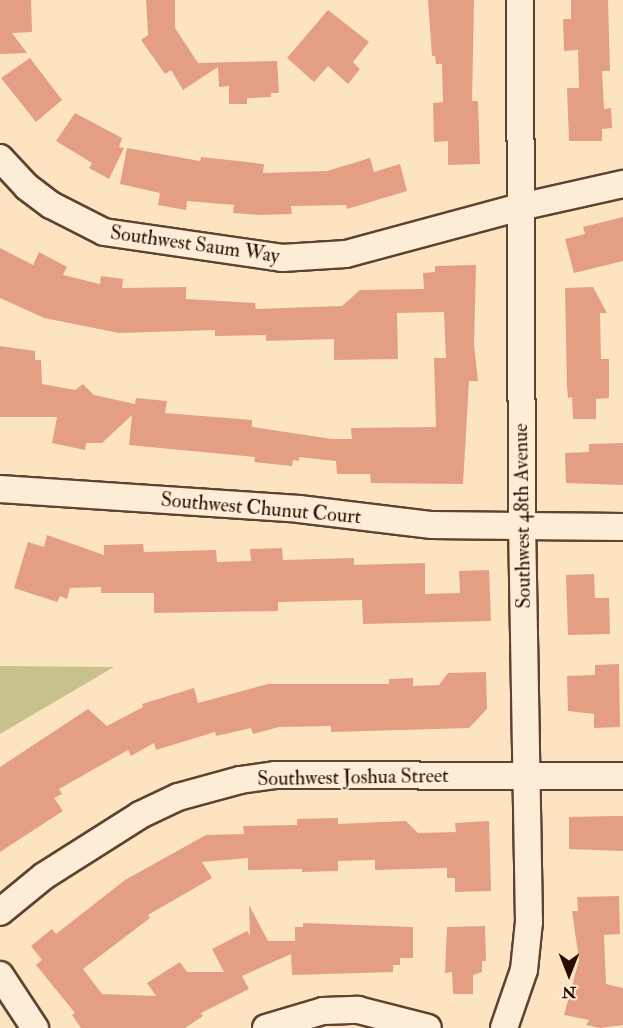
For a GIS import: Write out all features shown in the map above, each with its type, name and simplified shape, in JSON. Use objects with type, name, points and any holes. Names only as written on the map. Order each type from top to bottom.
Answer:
[{"type":"street","name":"Southwest 48th Avenue","points":[[504,1028],[527,951],[527,776],[522,528],[520,0]]},
{"type":"street","name":"Southwest Saum Way","points":[[0,158],[27,187],[51,205],[104,232],[243,255],[282,258],[346,255],[520,207],[623,184]]},
{"type":"street","name":"Southwest Chunut Court","points":[[0,489],[298,509],[432,525],[522,528],[623,527]]},
{"type":"street","name":"Southwest Joshua Street","points":[[0,912],[44,876],[140,815],[178,796],[240,780],[275,775],[623,776]]},
{"type":"street","points":[[0,975],[34,1028]]},
{"type":"street","points":[[266,1028],[323,1011],[358,1010],[428,1028]]},
{"type":"shaded area","points":[[0,666],[114,667],[0,734]]},
{"type":"building","points":[[0,0],[31,0],[32,32],[12,33],[27,53],[0,54]]},
{"type":"building","points":[[146,0],[175,0],[175,28],[198,63],[277,61],[279,93],[271,93],[271,97],[247,98],[247,104],[229,104],[229,86],[219,87],[218,67],[183,90],[171,70],[165,74],[141,40],[148,35]]},
{"type":"building","points":[[428,0],[474,0],[472,101],[478,101],[480,164],[448,165],[448,141],[434,142],[433,103],[443,102],[442,64],[436,64],[435,56],[432,56]]},
{"type":"building","points":[[571,0],[608,0],[610,71],[602,71],[604,109],[611,108],[612,128],[602,129],[602,141],[569,141],[567,88],[579,88],[578,50],[564,51],[563,19],[571,19]]},
{"type":"building","points":[[328,10],[369,42],[353,62],[360,69],[348,84],[328,66],[314,82],[287,58]]},
{"type":"building","points":[[30,58],[62,100],[36,122],[1,78]]},
{"type":"building","points":[[75,113],[122,138],[119,147],[124,148],[109,179],[89,168],[92,163],[56,141]]},
{"type":"building","points":[[127,148],[200,161],[201,157],[264,164],[263,173],[327,171],[370,158],[374,172],[400,164],[407,191],[347,209],[346,205],[291,206],[292,214],[233,213],[234,205],[187,201],[186,210],[158,205],[160,193],[120,184]]},
{"type":"building","points":[[623,217],[623,261],[574,273],[565,239],[585,234],[583,227]]},
{"type":"building","points":[[0,248],[33,265],[39,252],[67,267],[63,275],[100,284],[101,276],[123,279],[122,288],[186,287],[186,299],[255,303],[256,309],[342,306],[360,290],[424,289],[423,273],[435,272],[435,266],[476,265],[474,345],[478,381],[469,381],[463,484],[371,483],[370,474],[337,474],[336,461],[299,457],[299,461],[293,460],[292,466],[254,462],[255,457],[129,445],[132,415],[102,443],[86,443],[85,450],[52,443],[57,417],[0,417],[0,346],[35,351],[35,360],[41,360],[42,384],[75,390],[83,384],[94,395],[135,404],[136,398],[167,401],[165,413],[252,420],[252,427],[332,439],[352,439],[351,428],[436,427],[434,358],[446,358],[444,312],[397,313],[398,359],[334,360],[334,339],[266,341],[266,335],[215,336],[215,330],[119,333],[44,318],[0,298]]},
{"type":"building","points":[[593,287],[607,313],[600,313],[601,359],[609,359],[609,398],[596,399],[596,419],[573,419],[572,397],[568,398],[567,386],[565,288]]},
{"type":"building","points":[[623,443],[623,485],[566,483],[565,453],[589,452],[589,444]]},
{"type":"building","points":[[47,535],[104,555],[104,545],[143,544],[144,552],[216,550],[217,562],[251,561],[250,549],[282,548],[283,560],[354,558],[354,565],[425,563],[425,594],[460,593],[459,571],[489,570],[491,621],[363,624],[362,600],[278,602],[278,611],[154,613],[154,593],[101,593],[101,587],[70,588],[67,599],[60,596],[57,602],[14,588],[28,542],[44,547]]},
{"type":"building","points":[[594,574],[595,598],[609,598],[610,634],[568,635],[566,575]]},
{"type":"building","points":[[619,664],[620,727],[594,728],[594,714],[568,711],[567,676],[595,675],[595,665]]},
{"type":"building","points":[[486,672],[487,709],[469,728],[331,732],[331,726],[279,727],[253,734],[251,728],[216,736],[215,732],[156,750],[154,743],[131,756],[128,750],[59,789],[62,794],[54,798],[63,811],[0,852],[0,767],[88,709],[107,726],[143,707],[142,704],[194,688],[198,703],[268,684],[389,684],[389,679],[413,678],[413,686],[439,685],[448,673]]},
{"type":"building","points":[[623,816],[623,851],[569,849],[569,817]]},
{"type":"building","points":[[338,818],[338,824],[406,821],[418,833],[456,832],[455,823],[489,821],[491,891],[455,892],[455,878],[447,878],[447,868],[375,870],[375,860],[338,861],[338,871],[302,872],[302,869],[248,870],[248,858],[202,862],[212,878],[148,915],[150,918],[83,969],[102,994],[156,996],[147,983],[180,962],[187,972],[224,972],[212,949],[247,931],[250,936],[249,905],[268,941],[295,941],[295,927],[303,927],[303,923],[413,927],[413,958],[400,958],[400,965],[393,965],[393,972],[292,975],[291,954],[242,976],[249,989],[201,1013],[203,1016],[185,1028],[81,1028],[72,1015],[75,1013],[36,965],[42,960],[31,946],[52,929],[56,934],[125,880],[206,835],[244,834],[243,826],[297,825],[297,819]]},
{"type":"building","points":[[619,896],[620,934],[604,935],[606,984],[623,988],[623,1025],[600,1028],[586,1025],[589,1020],[564,1015],[579,960],[572,911],[578,911],[577,897]]},
{"type":"building","points":[[485,926],[486,961],[482,961],[482,972],[473,975],[473,994],[453,994],[452,972],[445,973],[447,927]]}]
